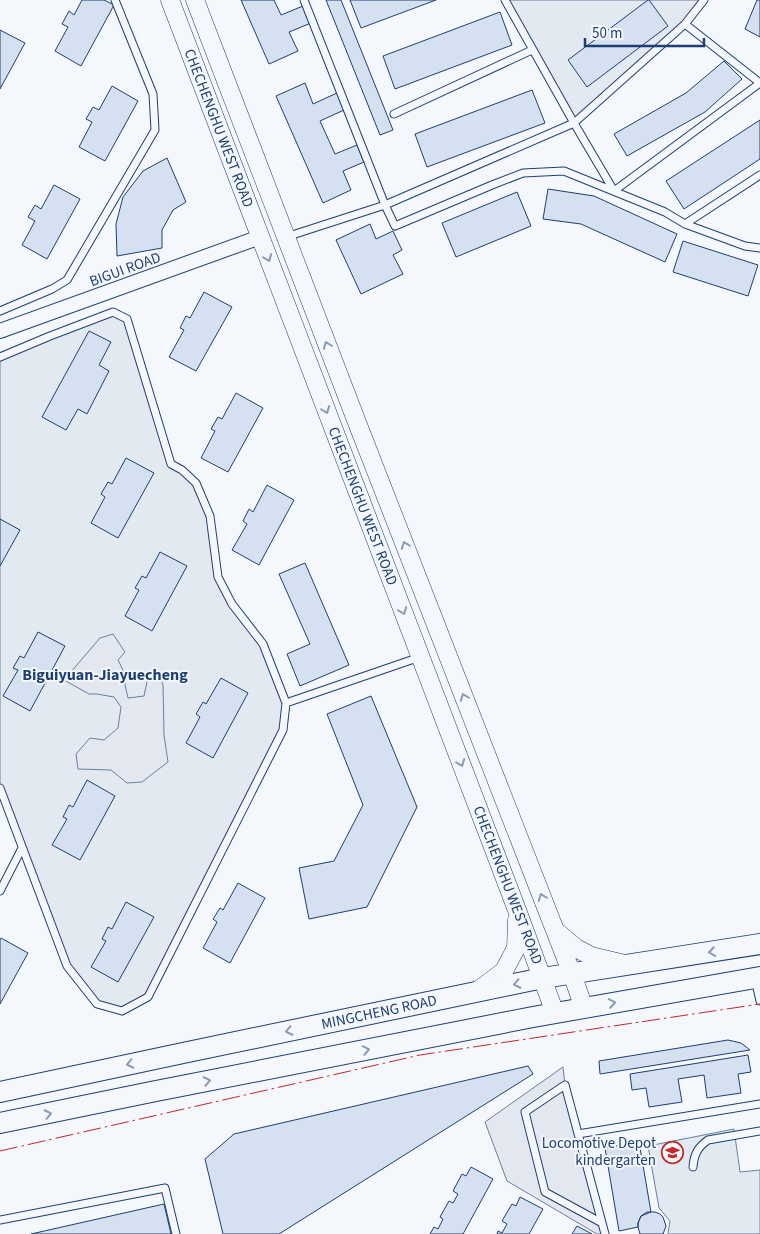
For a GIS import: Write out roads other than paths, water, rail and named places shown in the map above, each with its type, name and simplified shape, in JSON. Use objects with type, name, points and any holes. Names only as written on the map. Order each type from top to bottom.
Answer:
[{"type":"main road","name":"MINGCHENG ROAD","points":[[0,1092],[543,978],[760,944]]},
{"type":"main road","points":[[0,1124],[151,1092],[556,1013],[757,978]]},
{"type":"street","name":"CHECHENGHU WEST ROAD","points":[[170,0],[556,1013]]},
{"type":"street","name":"CHECHENGHU WEST ROAD","points":[[195,0],[285,238],[584,1008]]},
{"type":"street","name":"BIGUI ROAD","points":[[0,331],[260,236]]},
{"type":"street","points":[[474,992],[504,971],[516,948],[517,910]]},
{"type":"street","points":[[555,930],[576,948],[591,956],[628,965]]},
{"type":"lane","points":[[0,311],[52,289],[66,280],[155,130],[153,94],[115,0]]},
{"type":"lane","points":[[304,0],[395,226],[492,184],[523,174],[564,171],[665,212],[685,224],[745,246],[760,248]]},
{"type":"lane","points":[[505,0],[614,191]]},
{"type":"lane","points":[[285,238],[385,205],[574,123],[685,24],[704,0]]},
{"type":"lane","points":[[614,191],[760,83],[685,24]]},
{"type":"lane","points":[[394,114],[532,50]]},
{"type":"lane","points":[[685,224],[760,175]]},
{"type":"lane","points":[[0,357],[114,312],[126,319],[171,464],[182,470],[196,483],[210,516],[218,577],[232,604],[264,644],[286,703],[283,730],[148,997],[122,1011],[98,1004],[68,966],[0,788]]},
{"type":"lane","points":[[286,703],[420,656]]},
{"type":"lane","points":[[0,891],[22,848]]},
{"type":"lane","points":[[757,978],[760,1001]]},
{"type":"lane","points":[[602,1223],[545,1192],[525,1112],[565,1085],[605,1234]]},
{"type":"lane","points":[[578,1134],[760,1104]]},
{"type":"lane","points":[[693,1167],[694,1155],[701,1144],[708,1140],[760,1131]]},
{"type":"lane","points":[[0,1220],[165,1188],[176,1234]]},
{"type":"place","name":"Locomotive Depot kindergarten","points":[[672,1152]]},
{"type":"district","name":"Biguiyuan-Jiayuecheng","points":[[105,674]]}]
